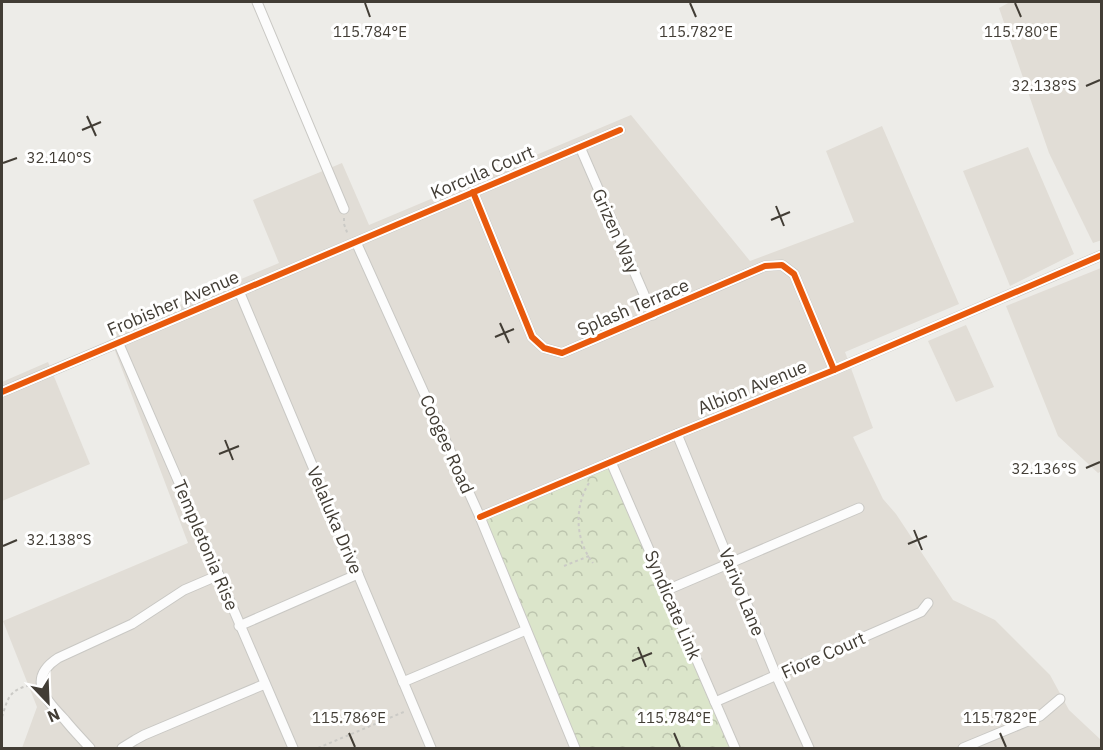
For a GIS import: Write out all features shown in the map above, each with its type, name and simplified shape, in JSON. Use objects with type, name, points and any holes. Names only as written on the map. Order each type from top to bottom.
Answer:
[{"type":"street","points":[[257,2],[344,208]]},
{"type":"street","name":"Korcula Court","points":[[353,243],[620,130]]},
{"type":"street","name":"Grizen Way","points":[[580,147],[653,315]]},
{"type":"street","name":"Splash Terrace","points":[[472,192],[532,337],[544,348],[562,353],[765,266],[782,265],[794,274],[834,370]]},
{"type":"street","name":"Frobisher Avenue","points":[[2,392],[353,243]]},
{"type":"street","name":"Coogee Road","points":[[353,243],[480,518],[575,748]]},
{"type":"street","name":"Albion Avenue","points":[[480,518],[1101,255]]},
{"type":"street","name":"Velaluka Drive","points":[[238,291],[431,748]]},
{"type":"street","name":"Templetonia Rise","points":[[118,342],[293,748]]},
{"type":"street","name":"Varivo Lane","points":[[677,434],[776,675],[809,748]]},
{"type":"street","name":"Syndicate Link","points":[[611,462],[735,748]]},
{"type":"street","points":[[667,590],[859,508]]},
{"type":"street","points":[[239,626],[358,574]]},
{"type":"street","points":[[90,748],[47,700],[41,683],[46,669],[58,658],[132,624],[184,590],[219,575]]},
{"type":"street","name":"Fiore Court","points":[[715,702],[921,612],[928,603]]},
{"type":"street","points":[[403,682],[526,630]]},
{"type":"street","points":[[122,748],[144,735],[266,684]]},
{"type":"street","points":[[963,748],[1040,716],[1060,699]]},
{"type":"path","points":[[344,208],[344,224],[353,243]]},
{"type":"path","points":[[589,483],[582,497],[578,517],[579,531],[593,562]]},
{"type":"path","points":[[564,566],[589,556]]},
{"type":"path","points":[[2,717],[7,700],[14,693],[25,686],[41,683]]},
{"type":"path","points":[[318,748],[414,707]]},
{"type":"shaded area","points":[[1010,2],[1101,2],[1102,240],[1093,243],[1049,153],[999,8]]},
{"type":"shaded area","points":[[631,115],[750,261],[854,222],[826,151],[882,126],[959,304],[845,352],[873,428],[853,437],[883,499],[896,514],[953,600],[995,620],[1050,675],[1069,710],[1101,740],[1101,748],[22,748],[37,707],[3,621],[188,543],[109,335],[279,263],[253,200],[342,163],[369,225]]},
{"type":"shaded area","points":[[1028,147],[1074,254],[1010,286],[963,171]]},
{"type":"shaded area","points":[[1101,268],[1102,471],[1098,473],[1058,436],[1006,306]]},
{"type":"shaded area","points":[[966,325],[994,387],[956,402],[928,341]]},
{"type":"shaded area","points":[[48,362],[90,464],[2,501],[2,382]]},
{"type":"green space","points":[[611,462],[735,748],[575,748],[480,517]]},
{"type":"cycle path","points":[[2,392],[620,130]]},
{"type":"cycle path","points":[[473,192],[532,337],[544,348],[562,353],[765,266],[782,265],[794,274],[834,370]]},
{"type":"cycle path","points":[[480,517],[834,370],[1102,255]]}]
